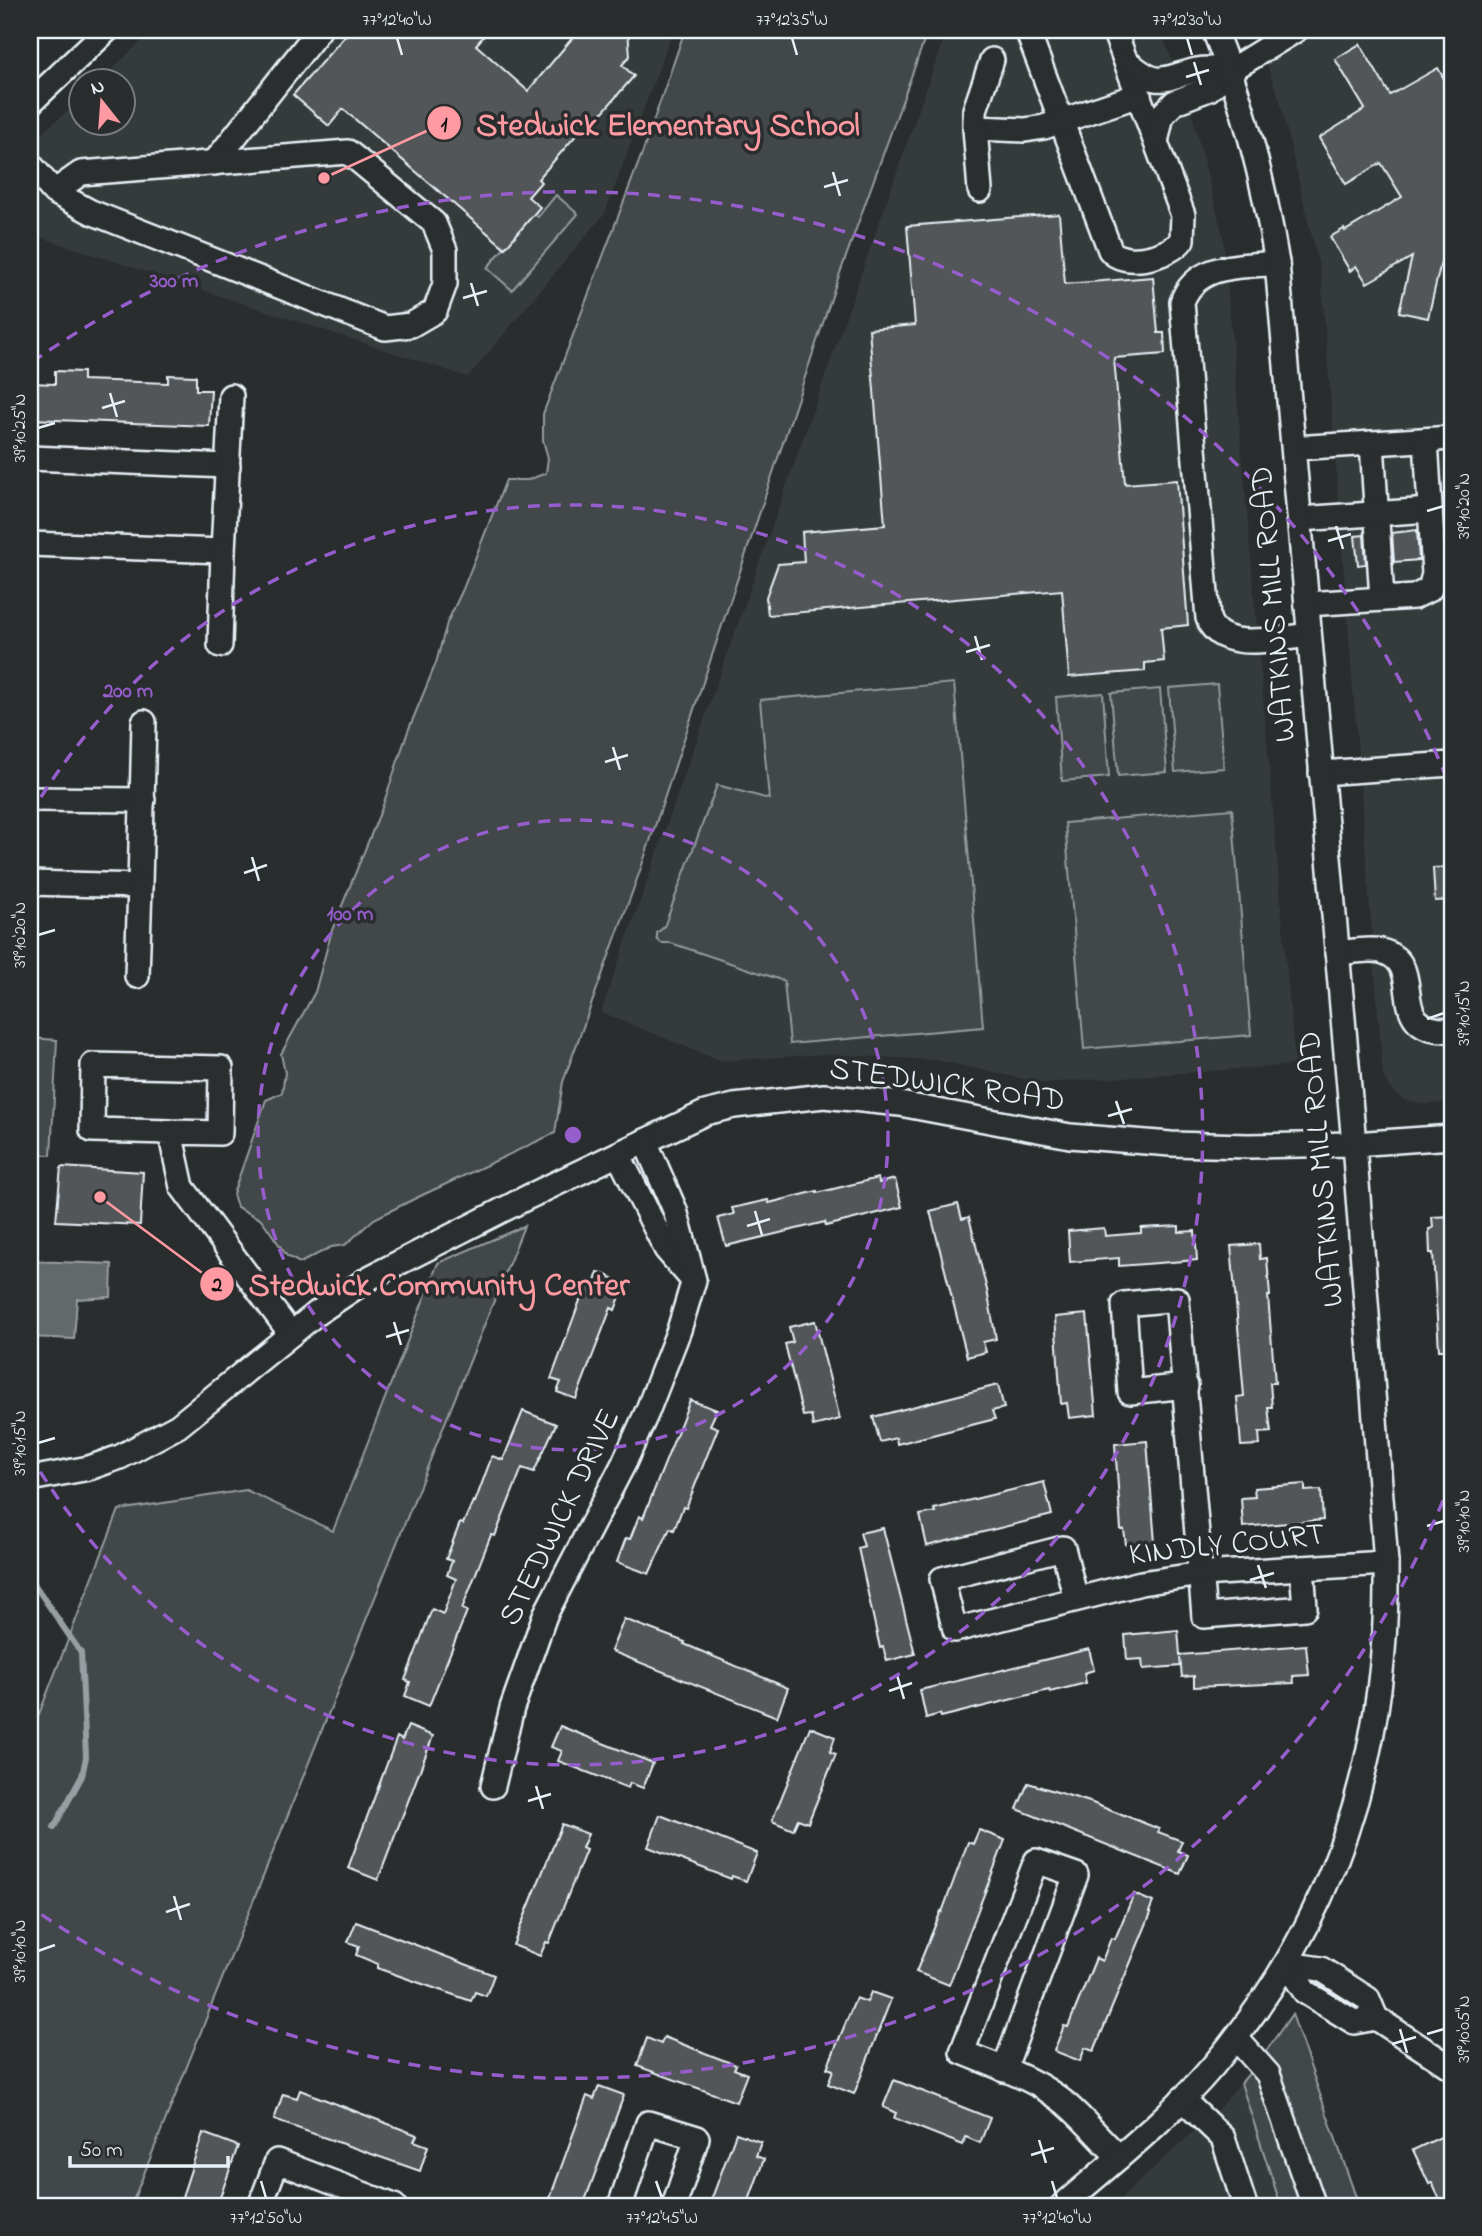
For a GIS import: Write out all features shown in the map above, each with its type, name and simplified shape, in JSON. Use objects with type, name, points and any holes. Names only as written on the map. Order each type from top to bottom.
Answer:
[{"type":"street","points":[[30,103],[107,30]]},
{"type":"street","points":[[214,163],[320,30]]},
{"type":"street","points":[[1027,30],[1108,246],[1119,258],[1139,258],[1168,253],[1182,240],[1183,215],[1115,30]]},
{"type":"street","name":"WATKINS MILL ROAD","points":[[1062,2206],[1182,2099],[1236,2038],[1287,1964],[1315,1910],[1355,1809],[1383,1675],[1387,1628],[1386,1563],[1354,1144],[1277,263],[1267,200],[1253,140],[1231,69],[1214,30]]},
{"type":"street","points":[[1156,142],[1159,124],[1167,108],[1175,102],[1209,89],[1231,69],[1296,30]]},
{"type":"street","points":[[980,190],[975,128],[977,102],[992,60]]},
{"type":"street","points":[[1126,61],[1155,80],[1175,78],[1199,69],[1231,69]]},
{"type":"street","points":[[975,128],[1025,130],[1062,122],[1139,95]]},
{"type":"street","points":[[30,163],[54,192],[91,212],[385,328],[411,325],[435,311],[445,284],[445,250],[434,223],[348,152],[81,173],[54,192]]},
{"type":"street","points":[[1277,263],[1220,269],[1205,274],[1188,289],[1182,302],[1208,618],[1216,633],[1232,640],[1309,635]]},
{"type":"street","points":[[220,645],[231,396]]},
{"type":"street","points":[[1294,448],[1452,438]]},
{"type":"street","points":[[1307,604],[1419,596],[1432,586],[1434,574],[1426,440]]},
{"type":"street","points":[[1372,443],[1382,599]]},
{"type":"street","points":[[30,458],[228,466]]},
{"type":"street","points":[[1300,519],[1430,510]]},
{"type":"street","points":[[30,544],[223,551]]},
{"type":"street","points":[[137,976],[144,722]]},
{"type":"street","points":[[1321,773],[1452,764]]},
{"type":"street","points":[[30,799],[143,800]]},
{"type":"street","points":[[30,883],[140,886]]},
{"type":"street","points":[[1337,953],[1375,950],[1394,956],[1405,972],[1411,1008],[1416,1020],[1427,1028],[1452,1030]]},
{"type":"street","points":[[93,1065],[221,1069],[220,1133],[170,1132],[92,1130],[93,1065]]},
{"type":"street","name":"STEDWICK ROAD","points":[[30,1479],[89,1468],[120,1457],[178,1426],[317,1313],[371,1277],[528,1196],[705,1114],[724,1109],[824,1096],[900,1104],[1070,1136],[1171,1144],[1354,1144],[1452,1137]]},
{"type":"street","points":[[170,1132],[182,1187],[291,1334]]},
{"type":"street","points":[[645,1141],[675,1210],[694,1280]]},
{"type":"street","points":[[618,1154],[666,1249],[694,1280]]},
{"type":"street","name":"STEDWICK DRIVE","points":[[493,1786],[512,1708],[545,1615],[624,1463],[647,1412],[679,1330],[694,1280]]},
{"type":"street","points":[[1186,1386],[1204,1616],[1305,1608],[1302,1568]]},
{"type":"street","name":"KINDLY COURT","points":[[1076,1598],[1063,1548],[942,1578],[955,1630],[1141,1583],[1201,1574],[1386,1563]]},
{"type":"street","points":[[1004,2070],[1076,1874],[1037,1861],[962,2052],[1004,2070],[1030,2080],[1065,2103],[1119,2157]]},
{"type":"street","points":[[1287,1964],[1305,1992],[1354,2022],[1377,2018],[1452,2068]]},
{"type":"street","points":[[1236,2038],[1268,2074],[1314,2206]]},
{"type":"street","points":[[1182,2099],[1223,2137],[1245,2206]]},
{"type":"street","points":[[620,2206],[648,2123],[697,2138],[674,2206]]},
{"type":"street","points":[[260,2206],[277,2161],[394,2206]]},
{"type":"shaded area","points":[[153,30],[673,30],[605,213],[468,377],[40,237],[30,224],[30,143],[66,113],[66,136],[136,136],[136,66],[116,66]]},
{"type":"shaded area","points":[[685,30],[928,30],[835,287],[641,868],[563,1082],[555,1133],[374,1219],[345,1245],[331,1247],[300,1263],[287,1256],[262,1220],[237,1207],[233,1194],[266,1100],[282,1093],[285,1073],[281,1054],[315,992],[332,930],[382,808],[408,731],[436,663],[447,623],[506,480],[528,480],[546,473],[548,458],[543,440],[543,414],[643,151]]},
{"type":"shaded area","points":[[947,30],[1160,30],[1189,103],[1223,236],[1295,1065],[1043,1083],[936,1060],[825,1054],[720,1061],[601,1012]]},
{"type":"shaded area","points":[[1253,30],[1452,30],[1452,1102],[1424,1104],[1404,1100],[1391,1090],[1383,1076],[1321,275],[1279,97]]},
{"type":"shaded area","points":[[556,195],[578,214],[512,290],[487,268],[533,214],[538,217]]},
{"type":"shaded area","points":[[954,683],[983,1027],[790,1044],[784,981],[671,943],[661,943],[657,939],[657,933],[664,927],[717,785],[769,799],[760,700]]},
{"type":"shaded area","points":[[1217,684],[1224,768],[1175,772],[1169,688]]},
{"type":"shaded area","points":[[1160,689],[1167,772],[1118,776],[1111,693]]},
{"type":"shaded area","points":[[1103,693],[1109,777],[1062,781],[1056,697]]},
{"type":"shaded area","points":[[1232,809],[1251,1035],[1084,1049],[1065,823]]},
{"type":"shaded area","points":[[30,1038],[57,1040],[51,1155],[30,1154]]},
{"type":"shaded area","points":[[524,1226],[131,2206],[30,2206],[30,1737],[119,1510],[246,1490],[333,1531],[438,1263]]},
{"type":"shaded area","points":[[30,1261],[112,1264],[111,1297],[77,1299],[74,1339],[30,1337]]},
{"type":"shaded area","points":[[1292,2014],[1359,2206],[1281,2206],[1241,2083]]},
{"type":"shaded area","points":[[1241,2083],[1281,2206],[1113,2206],[1222,2105]]},
{"type":"building","points":[[350,30],[475,30],[483,37],[476,45],[528,91],[579,30],[628,30],[630,56],[622,65],[634,76],[589,128],[585,125],[538,179],[541,182],[528,197],[540,207],[505,248],[343,109],[329,126],[293,95]]},
{"type":"building","points":[[1360,44],[1390,95],[1438,68],[1452,93],[1452,280],[1441,262],[1428,318],[1399,312],[1412,257],[1367,283],[1356,266],[1350,271],[1330,237],[1402,197],[1381,163],[1346,184],[1319,138],[1365,109],[1335,59]]},
{"type":"building","points":[[1059,214],[1065,284],[1153,277],[1158,333],[1164,333],[1165,354],[1114,358],[1125,484],[1177,480],[1188,625],[1161,628],[1164,661],[1145,663],[1145,671],[1069,677],[1062,590],[768,615],[766,597],[778,564],[804,562],[802,532],[885,525],[869,329],[915,325],[907,226]]},
{"type":"building","points":[[55,371],[83,372],[83,380],[168,383],[168,375],[196,376],[196,390],[211,390],[209,426],[30,419],[30,383],[55,384]]},
{"type":"building","points":[[1417,530],[1419,560],[1394,562],[1392,533]]},
{"type":"building","points":[[1364,535],[1366,564],[1358,565],[1355,536]]},
{"type":"building","points":[[1452,867],[1452,900],[1435,901],[1433,868]]},
{"type":"building","points":[[61,1167],[143,1172],[140,1225],[56,1221]]},
{"type":"building","points":[[878,1178],[879,1183],[895,1179],[902,1207],[826,1226],[825,1222],[726,1246],[718,1218],[734,1214],[732,1208],[768,1200],[769,1203]]},
{"type":"building","points":[[958,1204],[962,1219],[969,1217],[996,1339],[983,1342],[986,1352],[967,1357],[930,1211]]},
{"type":"building","points":[[1452,1216],[1452,1350],[1439,1350],[1429,1229],[1433,1228],[1432,1217]]},
{"type":"building","points":[[1179,1226],[1179,1232],[1195,1231],[1197,1260],[1119,1266],[1119,1258],[1070,1262],[1068,1231],[1104,1228],[1105,1236],[1141,1233],[1141,1228]]},
{"type":"building","points":[[1259,1244],[1260,1259],[1267,1258],[1270,1296],[1275,1383],[1270,1383],[1272,1407],[1268,1407],[1271,1432],[1259,1433],[1260,1445],[1241,1446],[1237,1397],[1244,1396],[1231,1246]]},
{"type":"building","points":[[598,1272],[625,1283],[615,1310],[611,1308],[576,1399],[557,1392],[561,1382],[551,1379],[586,1284],[593,1287]]},
{"type":"building","points":[[1087,1314],[1096,1415],[1069,1418],[1067,1403],[1061,1404],[1055,1317]]},
{"type":"building","points":[[815,1321],[840,1419],[813,1426],[811,1415],[803,1416],[785,1344],[793,1342],[789,1327]]},
{"type":"building","points":[[998,1385],[1004,1408],[992,1411],[995,1419],[897,1444],[896,1438],[880,1442],[873,1417]]},
{"type":"building","points":[[690,1400],[717,1410],[710,1425],[718,1428],[686,1508],[683,1507],[674,1530],[670,1528],[649,1574],[617,1562],[626,1538],[630,1539],[639,1516],[643,1518]]},
{"type":"building","points":[[523,1411],[556,1424],[534,1472],[522,1468],[495,1536],[491,1535],[462,1609],[467,1611],[429,1706],[405,1696],[410,1682],[405,1680],[432,1609],[443,1614],[456,1579],[447,1575],[452,1561],[446,1559],[460,1523],[463,1524],[473,1501],[475,1502],[492,1456],[503,1460]]},
{"type":"building","points":[[1147,1441],[1155,1543],[1126,1545],[1124,1530],[1121,1530],[1115,1444]]},
{"type":"building","points":[[1044,1482],[1052,1515],[927,1546],[920,1515],[935,1512],[934,1509]]},
{"type":"building","points":[[1305,1484],[1305,1491],[1321,1490],[1323,1520],[1243,1527],[1241,1498],[1255,1497],[1254,1488]]},
{"type":"building","points":[[883,1528],[915,1654],[887,1661],[883,1647],[880,1648],[858,1548],[864,1546],[860,1533]]},
{"type":"building","points":[[624,1619],[685,1642],[684,1644],[788,1688],[777,1717],[611,1651]]},
{"type":"building","points":[[1178,1630],[1180,1655],[1306,1645],[1309,1675],[1293,1676],[1294,1683],[1194,1687],[1194,1676],[1182,1677],[1181,1666],[1143,1669],[1142,1659],[1127,1660],[1125,1635]]},
{"type":"building","points":[[1089,1649],[1094,1670],[1084,1673],[1086,1683],[941,1717],[940,1714],[926,1718],[920,1690]]},
{"type":"building","points":[[408,1726],[433,1736],[378,1880],[348,1868],[397,1737],[402,1740]]},
{"type":"building","points":[[560,1726],[653,1763],[643,1788],[630,1783],[628,1788],[558,1761],[562,1751],[551,1747]]},
{"type":"building","points":[[810,1727],[835,1737],[830,1752],[836,1754],[808,1823],[798,1819],[793,1830],[772,1821]]},
{"type":"building","points":[[1028,1783],[1090,1802],[1182,1841],[1178,1851],[1188,1855],[1180,1874],[1017,1809]]},
{"type":"building","points":[[660,1815],[757,1853],[746,1881],[732,1876],[731,1879],[648,1847]]},
{"type":"building","points":[[562,1824],[588,1834],[582,1848],[586,1850],[549,1943],[546,1942],[540,1956],[513,1945]]},
{"type":"building","points":[[979,1830],[1005,1840],[949,1985],[916,1972],[968,1842],[973,1844]]},
{"type":"building","points":[[1134,1894],[1153,1902],[1149,1912],[1151,1913],[1094,2051],[1085,2048],[1080,2061],[1054,2051],[1064,2026],[1068,2027],[1096,1958],[1102,1961],[1111,1938],[1115,1939]]},
{"type":"building","points":[[356,1922],[494,1975],[486,1996],[475,1992],[471,2001],[377,1968],[378,1964],[356,1955],[359,1946],[348,1942]]},
{"type":"building","points":[[871,1992],[891,1999],[854,2094],[828,2084],[833,2070],[827,2068],[856,1998],[867,2002]]},
{"type":"building","points":[[664,2037],[736,2065],[734,2069],[747,2074],[736,2102],[637,2066],[647,2038],[661,2044]]},
{"type":"building","points":[[894,2080],[990,2118],[980,2143],[966,2137],[963,2145],[894,2118],[896,2113],[883,2107]]},
{"type":"building","points":[[599,2086],[624,2095],[583,2206],[547,2206],[587,2096],[594,2099]]},
{"type":"building","points":[[300,2090],[417,2135],[414,2141],[428,2146],[420,2171],[274,2120],[283,2094],[297,2098]]},
{"type":"building","points":[[203,2133],[238,2146],[217,2206],[179,2206]]},
{"type":"building","points":[[736,2133],[761,2142],[756,2156],[764,2159],[747,2206],[709,2206]]},
{"type":"building","points":[[1445,2135],[1452,2151],[1452,2206],[1443,2206],[1413,2150]]},
{"type":"waterway","points":[[30,1578],[81,1653],[86,1757],[82,1776],[54,1827]]},
{"type":"place","name":"Stedwick Elementary School","points":[[324,178]]},
{"type":"place","name":"Stedwick Community Center","points":[[100,1197]]}]
